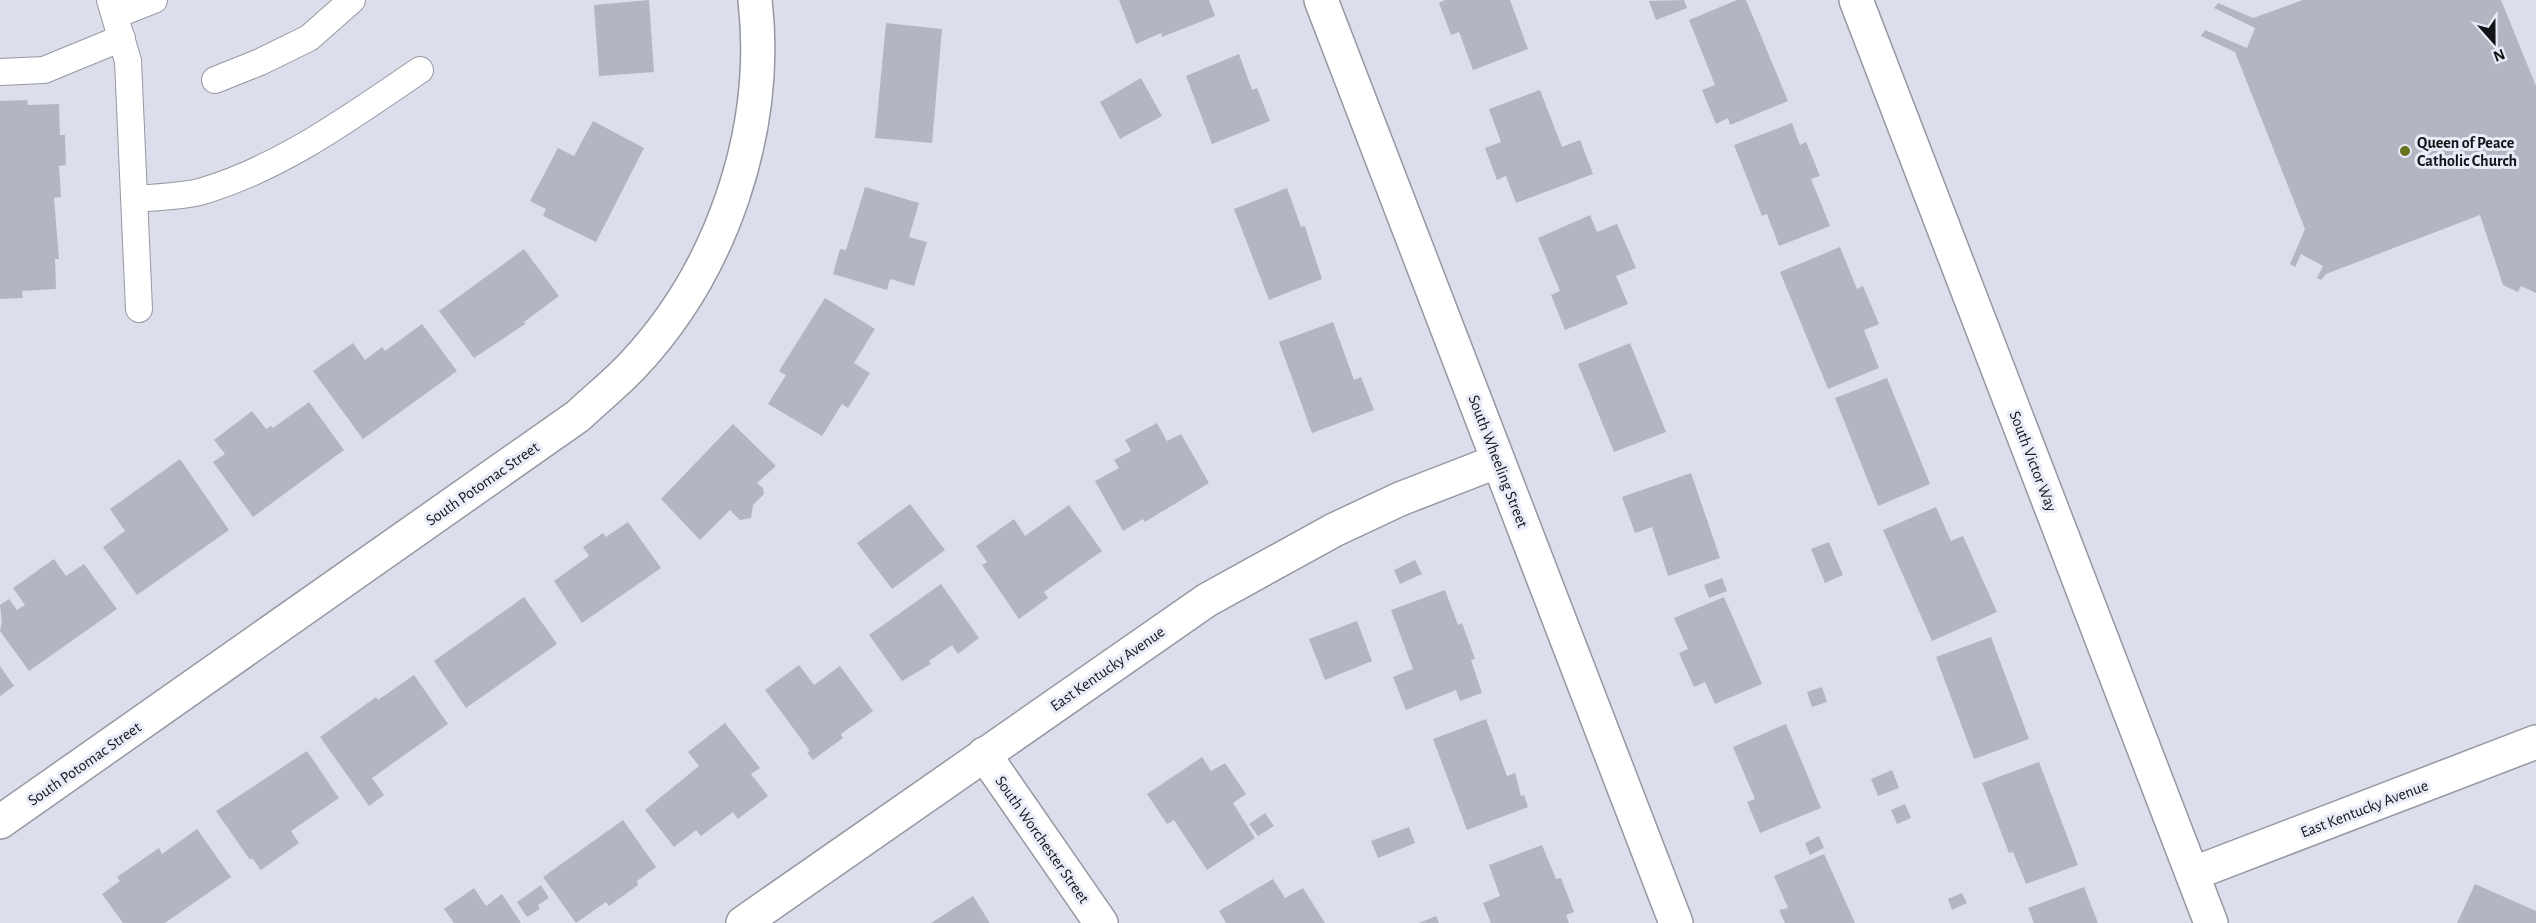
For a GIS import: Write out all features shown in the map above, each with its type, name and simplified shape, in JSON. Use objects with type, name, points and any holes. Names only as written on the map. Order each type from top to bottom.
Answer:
[{"type":"street","name":"South Potomac Street","points":[[0,822],[578,416],[632,366],[678,308],[715,244],[740,174],[755,102],[758,28],[755,0]]},
{"type":"street","name":"South Wheeling Street","points":[[1321,0],[1676,923]]},
{"type":"street","name":"South Victor Way","points":[[1856,0],[2211,923]]},
{"type":"street","name":"East Kentucky Avenue","points":[[743,923],[1146,640],[1269,564],[1400,500],[1498,461]]},
{"type":"street","name":"East Kentucky Avenue","points":[[2192,874],[2536,742]]},
{"type":"street","name":"South Worchester Street","points":[[984,754],[1101,923]]},
{"type":"lane","points":[[0,72],[44,70],[116,18],[154,0]]},
{"type":"lane","points":[[215,80],[260,62],[309,38],[352,0]]},
{"type":"lane","points":[[116,18],[128,61],[140,309]]},
{"type":"lane","points":[[134,199],[201,192],[242,177],[325,134],[420,70]]},
{"type":"building","points":[[649,0],[654,72],[599,76],[594,5]]},
{"type":"building","points":[[1119,0],[1209,0],[1215,16],[1162,37],[1161,33],[1136,44]]},
{"type":"building","points":[[1445,0],[1510,0],[1528,49],[1473,70],[1459,32],[1451,35],[1439,3]]},
{"type":"building","points":[[1684,0],[1687,8],[1656,20],[1649,1]]},
{"type":"building","points":[[1737,0],[1746,0],[1788,101],[1730,125],[1728,118],[1716,124],[1702,90],[1715,85],[1689,20]]},
{"type":"building","name":"Queen of Peace Catholic Church","points":[[2303,0],[2501,0],[2536,86],[2536,293],[2521,286],[2518,292],[2503,285],[2480,215],[2326,274],[2321,280],[2317,278],[2323,266],[2301,254],[2295,267],[2290,264],[2305,229],[2235,52],[2201,36],[2205,30],[2247,48],[2255,28],[2214,8],[2218,3],[2253,18]]},
{"type":"building","points":[[886,23],[942,29],[932,143],[875,138]]},
{"type":"building","points":[[1239,54],[1252,90],[1257,88],[1270,121],[1212,144],[1186,76]]},
{"type":"building","points":[[1141,78],[1162,116],[1120,139],[1100,102]]},
{"type":"building","points":[[1540,90],[1562,147],[1580,140],[1593,174],[1516,203],[1506,176],[1497,180],[1485,148],[1501,142],[1489,109]]},
{"type":"building","points":[[27,100],[28,105],[59,104],[60,135],[65,135],[66,165],[59,166],[61,197],[54,198],[59,259],[55,259],[56,289],[22,291],[23,298],[0,299],[0,101]]},
{"type":"building","points":[[593,121],[644,148],[596,242],[543,216],[546,209],[530,201],[558,148],[574,156]]},
{"type":"building","points":[[1792,123],[1800,145],[1806,142],[1820,176],[1811,179],[1830,226],[1779,246],[1767,214],[1762,216],[1734,145]]},
{"type":"building","points":[[865,187],[919,203],[909,237],[927,242],[914,286],[890,279],[887,290],[833,274],[840,249],[846,250]]},
{"type":"building","points":[[1287,188],[1301,227],[1305,226],[1322,279],[1269,300],[1234,209]]},
{"type":"building","points":[[1590,215],[1597,232],[1617,224],[1636,268],[1616,276],[1628,304],[1565,330],[1551,295],[1560,291],[1538,238]]},
{"type":"building","points":[[1840,247],[1857,289],[1863,286],[1879,324],[1864,330],[1879,368],[1828,389],[1780,272]]},
{"type":"building","points":[[524,249],[559,296],[524,322],[525,324],[474,358],[439,311]]},
{"type":"building","points":[[825,298],[875,329],[854,363],[870,373],[848,408],[842,404],[822,436],[768,404],[786,375],[779,371]]},
{"type":"building","points":[[1333,322],[1354,380],[1361,377],[1374,410],[1312,433],[1279,342]]},
{"type":"building","points":[[422,324],[457,371],[363,439],[313,371],[353,343],[365,360],[382,347],[385,351]]},
{"type":"building","points":[[1630,343],[1666,432],[1614,452],[1578,364]]},
{"type":"building","points":[[1887,378],[1930,484],[1878,506],[1835,398]]},
{"type":"building","points":[[309,402],[344,450],[253,517],[213,462],[225,454],[214,440],[252,411],[266,429],[271,426],[273,428]]},
{"type":"building","points":[[1157,423],[1167,441],[1181,434],[1209,483],[1145,522],[1143,519],[1123,531],[1095,481],[1119,468],[1114,460],[1131,451],[1125,440]]},
{"type":"building","points":[[733,424],[776,466],[757,483],[763,488],[764,494],[753,505],[751,518],[740,520],[730,510],[700,540],[661,499]]},
{"type":"building","points":[[180,459],[229,530],[137,595],[103,547],[125,531],[110,509]]},
{"type":"building","points":[[1691,473],[1720,558],[1668,576],[1652,527],[1635,533],[1622,497]]},
{"type":"building","points":[[910,504],[945,550],[892,589],[857,543]]},
{"type":"building","points":[[1069,505],[1102,551],[1044,592],[1048,598],[1019,619],[982,565],[987,562],[976,546],[1014,519],[1025,536]]},
{"type":"building","points":[[1936,507],[1951,541],[1963,536],[1997,612],[1932,641],[1883,530]]},
{"type":"building","points":[[628,522],[661,568],[582,623],[554,581],[589,556],[583,547],[603,533],[606,537]]},
{"type":"building","points":[[1829,542],[1843,575],[1825,583],[1811,549]]},
{"type":"building","points":[[54,559],[66,576],[84,564],[117,609],[29,671],[0,631],[2,622],[0,605],[9,599],[17,610],[25,605],[13,588]]},
{"type":"building","points":[[1415,560],[1422,574],[1400,584],[1394,570]]},
{"type":"building","points":[[1722,578],[1727,591],[1709,598],[1704,585]]},
{"type":"building","points":[[941,584],[979,638],[958,654],[952,645],[929,661],[931,664],[902,681],[869,635]]},
{"type":"building","points":[[1445,590],[1458,625],[1462,623],[1475,659],[1471,660],[1482,693],[1460,701],[1456,690],[1406,710],[1393,677],[1413,669],[1391,610]]},
{"type":"building","points":[[524,597],[557,644],[466,708],[434,661]]},
{"type":"building","points":[[1724,597],[1762,684],[1715,704],[1705,682],[1694,687],[1679,653],[1688,649],[1674,618]]},
{"type":"building","points":[[1357,621],[1372,661],[1325,680],[1309,639]]},
{"type":"building","points":[[1991,637],[2029,739],[1974,759],[1936,657]]},
{"type":"building","points":[[799,665],[814,685],[840,666],[873,711],[841,734],[843,738],[813,760],[807,752],[810,751],[765,690]]},
{"type":"building","points":[[0,666],[14,686],[0,696]]},
{"type":"building","points":[[414,675],[448,724],[372,778],[384,795],[369,806],[320,737],[376,697],[378,700]]},
{"type":"building","points":[[1822,687],[1827,702],[1812,707],[1807,692]]},
{"type":"building","points":[[1486,719],[1507,776],[1515,773],[1521,796],[1524,795],[1528,807],[1467,830],[1433,739]]},
{"type":"building","points":[[725,723],[760,768],[751,774],[768,796],[738,819],[733,812],[701,836],[696,830],[674,847],[645,810],[699,766],[688,752]]},
{"type":"building","points":[[1786,724],[1821,808],[1760,833],[1747,802],[1755,799],[1733,747]]},
{"type":"building","points":[[307,751],[339,798],[291,831],[299,843],[261,870],[252,858],[250,860],[216,811]]},
{"type":"building","points":[[1202,757],[1211,771],[1225,763],[1246,794],[1233,803],[1255,838],[1207,870],[1174,820],[1167,824],[1147,794]]},
{"type":"building","points":[[2039,762],[2078,865],[2026,884],[2013,852],[2009,853],[1982,783]]},
{"type":"building","points":[[1892,770],[1899,788],[1878,796],[1871,779]]},
{"type":"building","points":[[1905,804],[1911,818],[1897,824],[1891,810]]},
{"type":"building","points":[[1265,813],[1274,826],[1258,836],[1249,824]]},
{"type":"building","points":[[623,820],[656,867],[637,881],[638,885],[609,906],[606,902],[576,923],[543,877]]},
{"type":"building","points":[[1409,827],[1415,843],[1378,858],[1371,841]]},
{"type":"building","points":[[197,829],[231,877],[165,923],[123,923],[102,894],[120,881],[117,877],[159,848],[162,854]]},
{"type":"building","points":[[1819,836],[1824,848],[1810,855],[1805,843]]},
{"type":"building","points":[[1542,845],[1556,879],[1561,878],[1574,912],[1566,915],[1569,923],[1491,923],[1483,903],[1500,896],[1489,865]]},
{"type":"building","points":[[1824,854],[1855,923],[1785,923],[1779,910],[1788,908],[1774,876]]},
{"type":"building","points":[[1273,879],[1285,898],[1303,888],[1325,923],[1226,923],[1219,911]]},
{"type":"building","points":[[2475,884],[2536,911],[2536,923],[2457,923]]},
{"type":"building","points":[[541,885],[549,898],[538,905],[540,909],[527,917],[517,902]]},
{"type":"building","points":[[2084,887],[2098,923],[2034,923],[2028,908]]},
{"type":"building","points":[[474,888],[486,906],[502,894],[521,923],[454,923],[444,909]]},
{"type":"building","points":[[1962,893],[1967,903],[1952,910],[1948,899]]},
{"type":"building","points":[[973,896],[990,923],[931,923]]},
{"type":"building","points":[[1436,916],[1439,923],[1419,923]]},
{"type":"place","name":"Queen of Peace Catholic Church","points":[[2405,151]]}]
